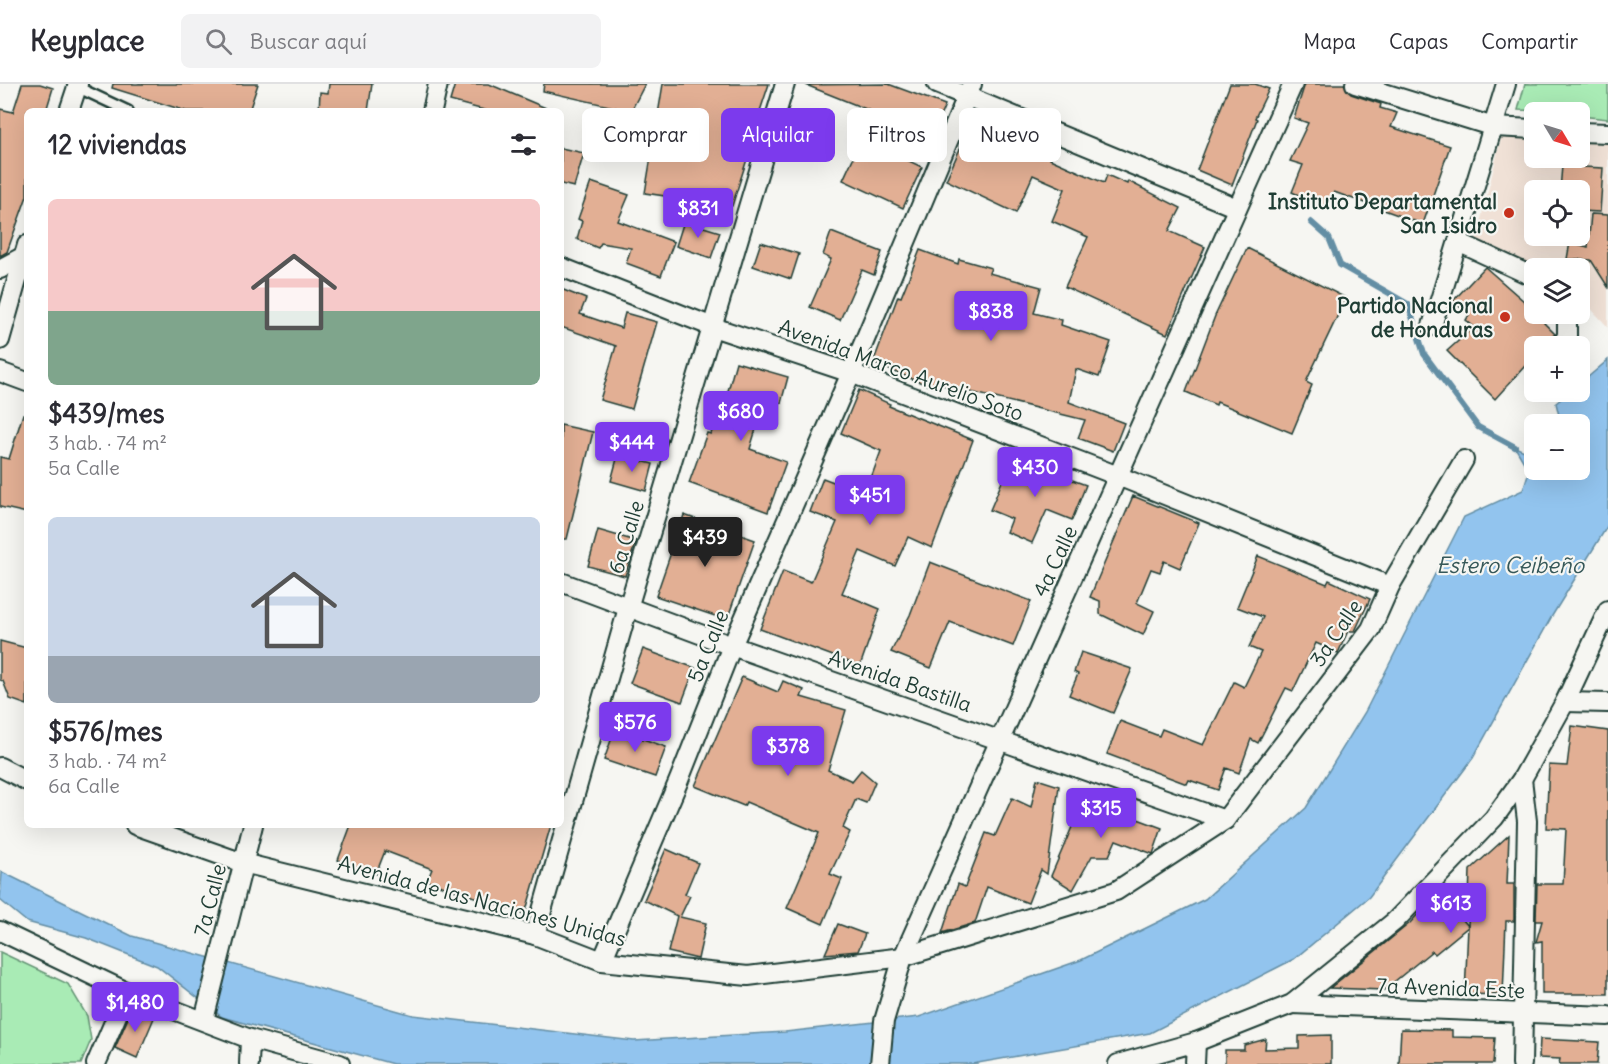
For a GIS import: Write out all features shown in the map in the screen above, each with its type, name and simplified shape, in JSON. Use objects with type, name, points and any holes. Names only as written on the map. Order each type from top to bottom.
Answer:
[{"type":"street","points":[[433,108],[438,84]]},
{"type":"street","name":"6a Calle","points":[[535,935],[628,608],[785,84]]},
{"type":"street","points":[[937,84],[969,89],[1237,208]]},
{"type":"street","name":"4a Calle","points":[[880,1064],[884,1021],[903,957],[998,739],[1293,84]]},
{"type":"street","points":[[1355,84],[1494,127],[1524,128]]},
{"type":"street","points":[[1432,326],[1506,84]]},
{"type":"street","points":[[70,108],[77,86]]},
{"type":"street","name":"5a Calle","points":[[602,961],[679,780],[732,646],[851,373],[969,89]]},
{"type":"street","points":[[1590,133],[1608,134]]},
{"type":"street","points":[[1458,242],[1524,272]]},
{"type":"street","points":[[0,269],[24,251]]},
{"type":"street","points":[[0,340],[24,254]]},
{"type":"street","name":"Avenida Marco Aurelio Soto","points":[[564,268],[713,327],[851,373],[1118,476],[1390,586]]},
{"type":"street","points":[[0,372],[24,381]]},
{"type":"street","name":"3a Calle","points":[[1225,820],[1371,629],[1390,586],[1464,460]]},
{"type":"street","name":"Avenida Bastilla","points":[[564,583],[732,646],[1225,820]]},
{"type":"street","points":[[1118,1064],[1196,1042],[1292,1004],[1395,921],[1494,818],[1522,779],[1565,702],[1608,610]]},
{"type":"street","points":[[1565,702],[1608,703]]},
{"type":"street","points":[[0,767],[24,779]]},
{"type":"street","points":[[1522,779],[1527,821],[1522,1064]]},
{"type":"street","name":"Avenida de las Naciones Unidas","points":[[144,828],[243,863],[535,935],[602,961],[748,976],[903,957],[1116,891],[1225,820]]},
{"type":"street","name":"7a Calle","points":[[204,1020],[252,828]]},
{"type":"street","points":[[0,931],[127,992],[250,1039],[340,1064]]},
{"type":"street","points":[[96,1064],[127,992]]},
{"type":"street","name":"7a Avenida Este","points":[[1292,1004],[1608,1017]]},
{"type":"street","points":[[249,1064],[250,1039]]},
{"type":"street","points":[[1195,1064],[1196,1042]]},
{"type":"lane","points":[[77,86],[122,108]]},
{"type":"shaded area","name":"Instituto Departamental San Isidro","points":[[1502,135],[1524,137],[1524,168],[1590,168],[1590,142],[1608,143],[1608,327],[1590,308],[1590,258],[1524,258],[1524,264],[1475,243]]},
{"type":"green space","points":[[1525,84],[1608,84],[1608,119],[1590,117],[1590,102],[1524,102],[1524,110],[1518,110]]},
{"type":"green space","points":[[0,952],[68,984],[87,1016],[91,1040],[81,1064],[0,1064]]},
{"type":"water","name":"Estero Ceibeño","points":[[1608,360],[1608,525],[1552,616],[1473,758],[1369,897],[1294,959],[1150,1033],[972,1064],[393,1064],[222,1017],[157,966],[86,938],[27,922],[0,900],[2,872],[132,936],[413,1015],[634,1041],[785,1032],[919,1017],[1081,960],[1205,899],[1306,808],[1365,712],[1464,517],[1523,490],[1526,480],[1590,480],[1590,414],[1559,414],[1556,403],[1590,402],[1590,375]]},
{"type":"water","name":"Estero Ceibeño","points":[[1515,447],[1524,451],[1524,462]]},
{"type":"building","points":[[22,84],[40,84],[53,88],[47,108],[24,108],[24,204],[7,252],[0,256],[0,109],[13,112]]},
{"type":"building","points":[[113,84],[258,84],[250,108],[176,108],[112,88]]},
{"type":"building","points":[[329,84],[372,84],[368,108],[319,108],[320,92],[328,93]]},
{"type":"building","points":[[455,84],[489,84],[546,108],[477,108],[450,101]]},
{"type":"building","points":[[544,84],[645,84],[633,108],[618,108],[543,91]]},
{"type":"building","points":[[663,84],[769,84],[761,108],[721,108],[721,162],[746,162],[732,206],[645,193],[650,162],[709,162],[709,108],[659,108]]},
{"type":"building","points":[[888,84],[945,105],[944,108],[864,108],[806,85]]},
{"type":"building","points":[[1230,84],[1255,84],[1269,89],[1255,118],[1257,119],[1232,185],[1197,170]]},
{"type":"building","points":[[1305,84],[1344,84],[1351,94],[1381,104],[1380,108],[1397,113],[1391,127],[1450,146],[1423,224],[1334,192],[1327,208],[1292,192],[1303,165],[1290,161],[1308,123],[1294,118]]},
{"type":"building","points":[[564,149],[582,153],[574,187],[564,185]]},
{"type":"building","points":[[959,151],[959,162],[1057,162],[1104,183],[1107,175],[1127,184],[1128,181],[1181,208],[1169,231],[1205,247],[1167,334],[1065,287],[1088,237],[1052,221],[1065,189],[1033,175],[1016,213],[946,180]]},
{"type":"building","points":[[851,162],[911,162],[922,167],[903,208],[843,180]]},
{"type":"building","points":[[1562,168],[1603,168],[1600,212],[1590,212],[1590,180],[1561,180]]},
{"type":"building","points":[[591,182],[629,195],[618,221],[674,242],[661,276],[626,263],[631,248],[601,243],[598,248],[577,239],[582,221],[578,219]]},
{"type":"building","points":[[1591,214],[1608,215],[1608,287],[1590,258],[1567,258],[1569,246],[1590,246]]},
{"type":"building","points":[[684,221],[720,232],[711,258],[676,246]]},
{"type":"building","points":[[831,232],[882,252],[874,275],[862,270],[840,320],[810,307],[831,259],[823,255]]},
{"type":"building","points":[[761,242],[799,254],[791,279],[753,266]]},
{"type":"building","points":[[1247,248],[1346,298],[1306,382],[1312,385],[1292,433],[1217,402],[1216,405],[1186,392],[1215,316]]},
{"type":"building","points":[[920,250],[958,264],[959,259],[991,268],[989,273],[1041,287],[1034,313],[1062,320],[1061,325],[1111,342],[1099,377],[1076,369],[1069,402],[1124,423],[1113,451],[1078,438],[1085,420],[934,383],[932,387],[873,363],[898,296],[901,297]]},
{"type":"building","name":"Partido Nacional de Honduras","points":[[1485,267],[1524,301],[1524,324],[1545,324],[1555,334],[1553,336],[1524,336],[1524,367],[1495,399],[1447,351],[1474,327],[1466,320],[1469,315],[1453,301]]},
{"type":"building","points":[[564,290],[586,299],[580,314],[621,328],[625,313],[657,322],[632,409],[600,400],[616,346],[564,328]]},
{"type":"building","points":[[736,362],[788,377],[781,403],[765,399],[750,449],[786,462],[768,512],[689,483],[707,433],[711,434],[722,396],[726,398]]},
{"type":"building","points":[[859,390],[890,404],[889,406],[973,440],[932,548],[908,537],[895,566],[860,551],[842,593],[880,609],[860,666],[760,629],[783,571],[811,582],[837,522],[810,512],[823,478],[860,492],[862,487],[867,489],[881,451],[841,433]]},
{"type":"building","points":[[24,414],[24,512],[0,507],[0,457],[9,459]]},
{"type":"building","points":[[564,426],[593,432],[567,539],[564,539]]},
{"type":"building","points":[[618,455],[653,464],[646,491],[611,481]]},
{"type":"building","points":[[1012,458],[1086,485],[1072,520],[1047,510],[1032,543],[1007,532],[1012,519],[990,510]]},
{"type":"building","points":[[1133,496],[1199,523],[1180,568],[1164,561],[1160,572],[1151,569],[1137,603],[1154,611],[1143,635],[1100,614],[1100,601],[1090,597]]},
{"type":"building","points":[[684,515],[755,540],[727,620],[656,596]]},
{"type":"building","points":[[598,530],[636,541],[625,576],[588,566]]},
{"type":"building","points":[[1258,556],[1327,584],[1329,580],[1370,599],[1355,631],[1348,631],[1338,653],[1316,643],[1293,691],[1286,688],[1258,743],[1251,739],[1239,773],[1226,768],[1218,790],[1189,780],[1187,784],[1107,754],[1120,721],[1159,736],[1162,729],[1203,745],[1234,682],[1244,687],[1261,652],[1249,647],[1263,617],[1237,607]]},
{"type":"building","points":[[930,562],[1031,601],[1013,646],[950,622],[931,668],[891,652],[910,615]]},
{"type":"building","points":[[0,641],[24,647],[24,704],[10,699],[3,681],[0,680]]},
{"type":"building","points":[[643,649],[695,668],[682,702],[630,683]]},
{"type":"building","points":[[1081,652],[1132,669],[1113,713],[1069,695],[1078,674],[1074,672]]},
{"type":"building","points":[[742,677],[778,692],[783,681],[804,690],[801,697],[846,710],[828,770],[852,781],[861,770],[875,782],[866,803],[856,799],[843,828],[850,832],[830,874],[842,879],[823,924],[787,908],[819,833],[746,802],[744,806],[695,786]]},
{"type":"building","points":[[1572,726],[1608,731],[1608,994],[1542,994],[1542,941],[1536,942],[1542,921],[1536,921],[1537,884],[1563,884],[1566,829],[1546,828],[1549,765],[1567,766]]},
{"type":"building","points":[[615,729],[666,747],[655,777],[604,760]]},
{"type":"building","points":[[1037,779],[1059,786],[1047,874],[1041,870],[1028,903],[987,887],[975,923],[942,933],[958,884],[965,887],[986,833],[995,836],[1012,798],[1031,807]]},
{"type":"building","points":[[1084,799],[1136,815],[1135,818],[1162,828],[1153,854],[1116,840],[1109,856],[1092,856],[1073,890],[1051,876]]},
{"type":"building","points":[[350,828],[550,828],[525,914],[427,881],[432,869],[385,851],[376,874],[338,860]]},
{"type":"building","points":[[1509,835],[1507,884],[1514,884],[1514,921],[1506,921],[1503,995],[1465,994],[1468,927],[1435,954],[1432,951],[1384,990],[1330,988],[1410,923],[1439,891],[1468,926],[1470,870]]},
{"type":"building","points":[[666,849],[698,863],[685,894],[690,896],[680,917],[706,923],[698,959],[668,952],[677,916],[644,900]]},
{"type":"building","points":[[838,924],[865,934],[858,951],[825,954]]},
{"type":"building","points":[[132,1009],[154,1018],[137,1058],[115,1048]]},
{"type":"building","points":[[1401,1029],[1452,1030],[1452,1037],[1495,1038],[1493,1064],[1399,1064]]},
{"type":"building","points":[[1331,1035],[1331,1064],[1225,1064],[1225,1050],[1244,1050],[1244,1045],[1266,1039],[1265,1049],[1299,1048],[1299,1036]]},
{"type":"building","points":[[1540,1039],[1599,1042],[1597,1064],[1559,1064],[1560,1059],[1539,1058]]},
{"type":"waterway","points":[[1311,222],[1329,238],[1340,265],[1408,304],[1424,354],[1478,427],[1515,447]]},
{"type":"place","name":"Instituto Departamental San Isidro","points":[[1509,213]]},
{"type":"place","name":"Partido Nacional de Honduras","points":[[1505,317]]}]
